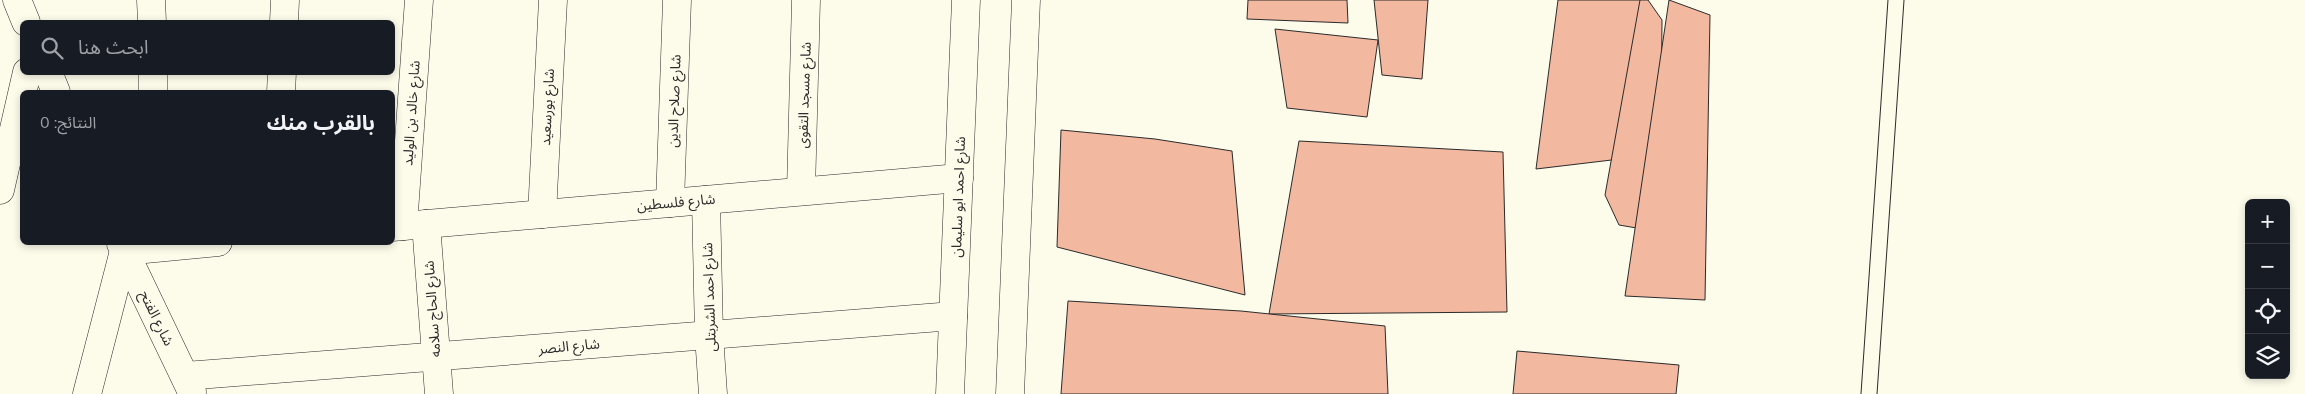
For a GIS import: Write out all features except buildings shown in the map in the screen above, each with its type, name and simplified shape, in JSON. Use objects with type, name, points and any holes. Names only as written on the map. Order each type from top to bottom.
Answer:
[{"type":"street","points":[[16,0],[25,20]]},
{"type":"street","points":[[151,0],[152,20]]},
{"type":"street","points":[[284,20],[285,0]]},
{"type":"street","name":"شارع خالد بن الوليد","points":[[407,226],[419,0]]},
{"type":"street","name":"شارع بورسعيد","points":[[542,214],[553,0]]},
{"type":"street","name":"شارع صلاح الدين","points":[[670,203],[678,0]]},
{"type":"street","name":"شارع مسجد التقوى","points":[[801,191],[806,0]]},
{"type":"street","name":"شارع احمد ابو سليمان","points":[[950,394],[966,0]]},
{"type":"street","points":[[1010,394],[1026,0]]},
{"type":"street","points":[[23,90],[26,75]]},
{"type":"street","points":[[49,75],[55,90]]},
{"type":"street","points":[[153,75],[153,90]]},
{"type":"street","points":[[281,90],[282,75]]},
{"type":"street","points":[[0,190],[20,103]]},
{"type":"street","name":"شارع فلسطين","points":[[407,226],[959,178]]},
{"type":"street","name":"شارع احمد الشربتلى","points":[[706,200],[709,335],[714,394]]},
{"type":"street","name":"شارع الحاج سلامه","points":[[407,226],[436,356],[439,394]]},
{"type":"street","points":[[87,394],[123,247],[156,245]]},
{"type":"street","name":"شارع الفتح","points":[[123,247],[189,385]]},
{"type":"street","name":"شارع النصر","points":[[189,385],[436,356],[953,316]]},
{"type":"lane","points":[[1869,394],[1896,0]]}]
